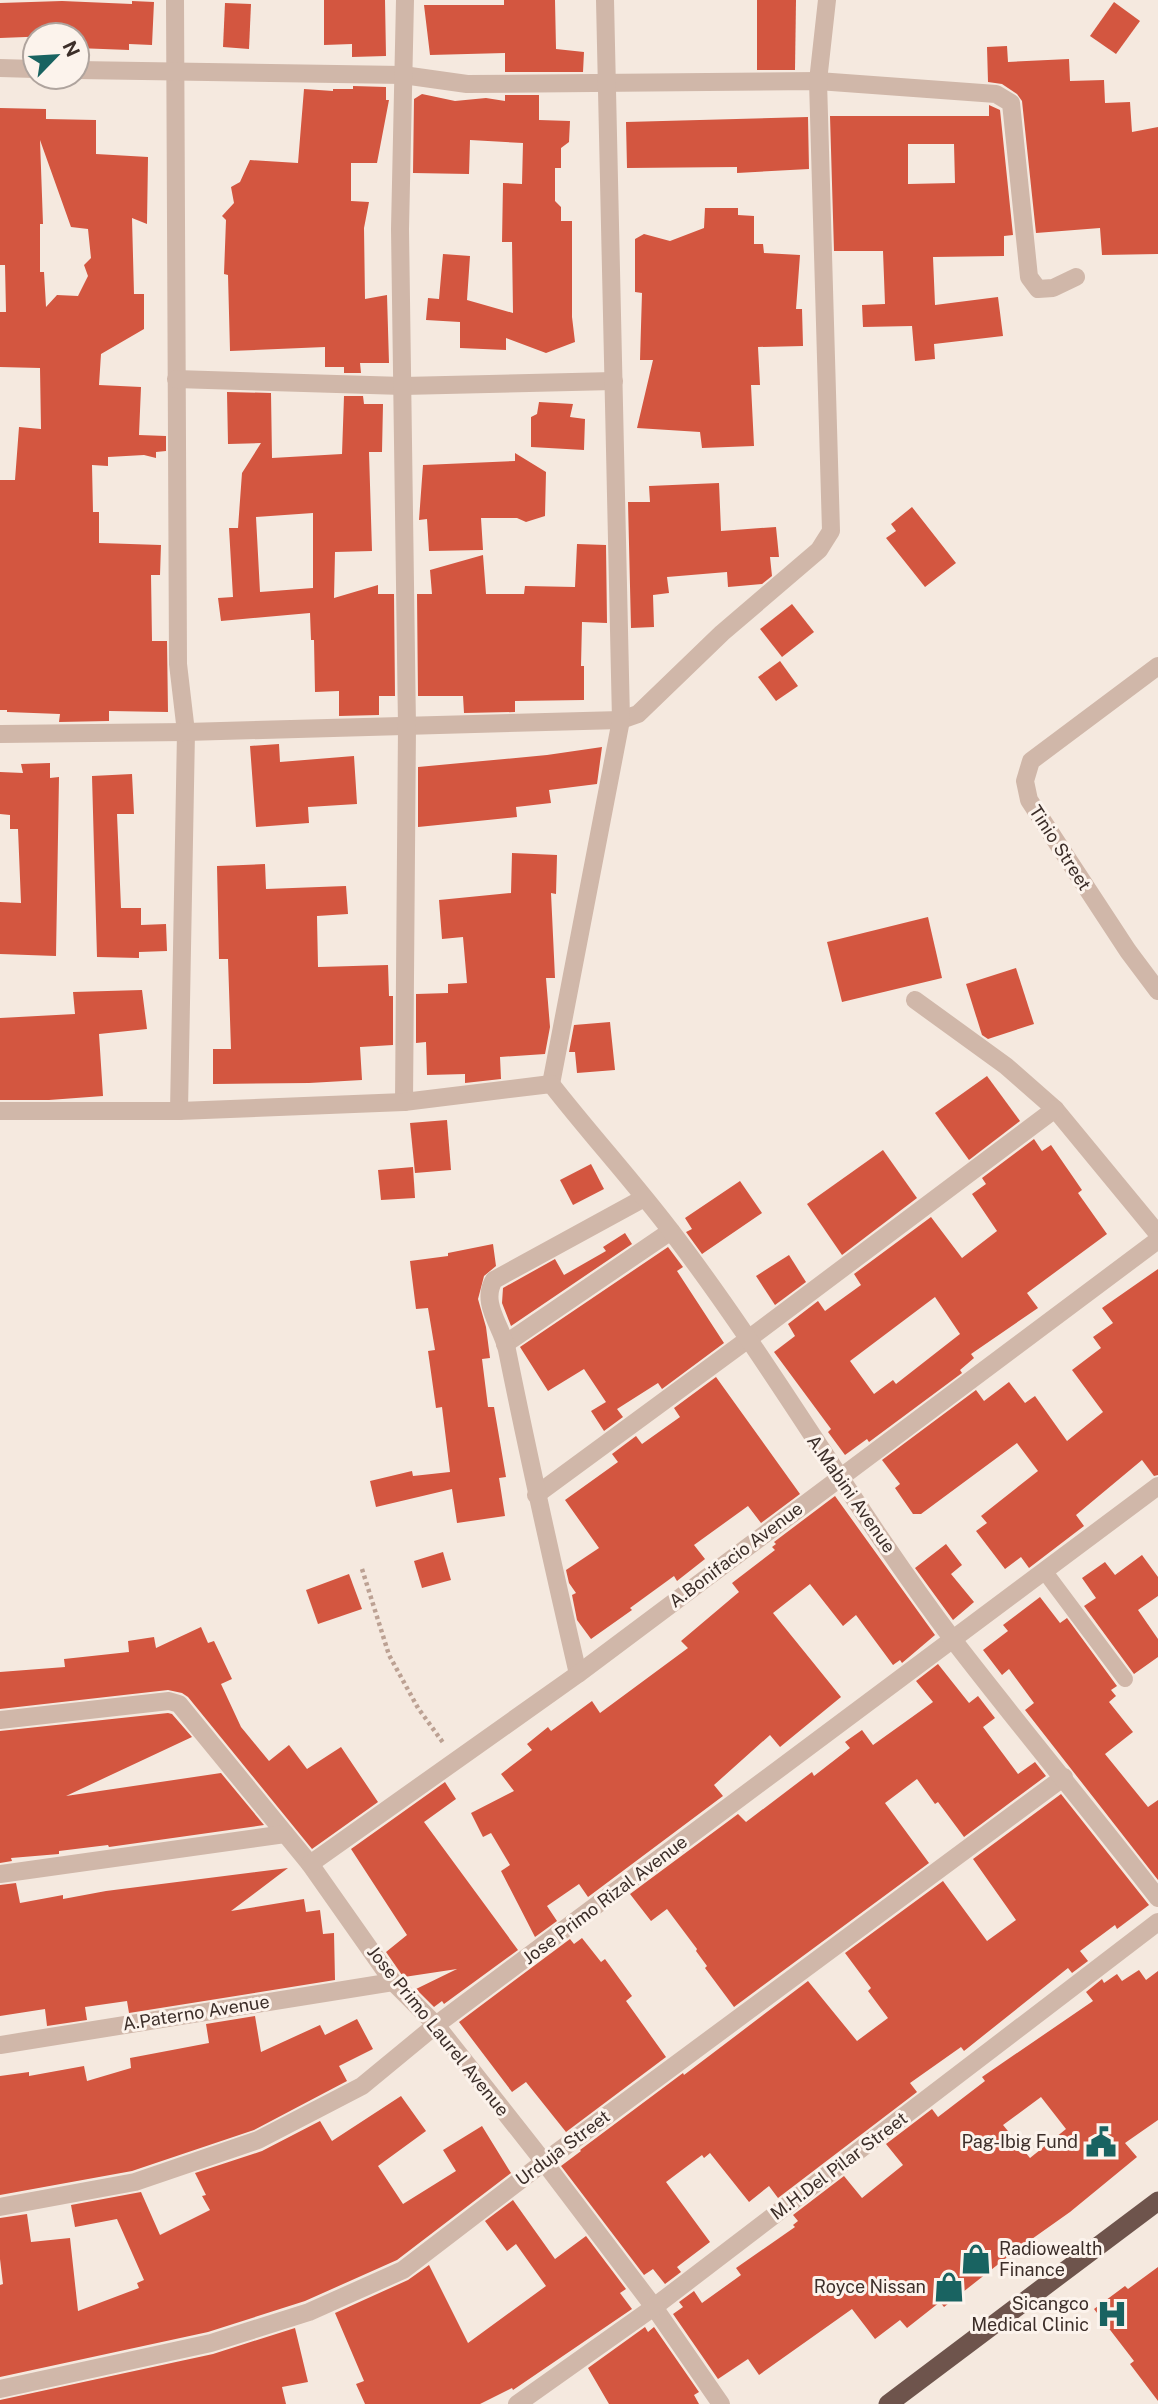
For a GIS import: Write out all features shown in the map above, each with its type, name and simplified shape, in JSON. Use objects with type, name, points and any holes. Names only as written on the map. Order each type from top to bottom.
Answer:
[{"type":"highway","points":[[888,2404],[1158,2201]]},
{"type":"street","points":[[175,0],[178,664],[186,732],[178,1111]]},
{"type":"street","points":[[404,1102],[407,726],[400,229],[405,0]]},
{"type":"street","points":[[0,1111],[178,1111],[404,1102],[551,1084],[621,720],[605,0]]},
{"type":"street","points":[[0,734],[186,732],[621,720],[638,714],[722,633],[819,550],[831,531],[818,81],[827,0]]},
{"type":"street","points":[[0,68],[21,69]]},
{"type":"street","points":[[91,70],[403,75],[467,83],[818,81],[996,94],[1011,103],[1029,277],[1038,289],[1053,288],[1076,277]]},
{"type":"street","points":[[177,379],[403,386],[614,381]]},
{"type":"street","name":"Tinio Street","points":[[1158,666],[1031,761],[1025,781],[1029,800],[1050,834],[1158,991]]},
{"type":"street","points":[[915,1000],[1006,1066],[1055,1109],[1158,1234]]},
{"type":"street","name":"A.Mabini Avenue","points":[[551,1084],[671,1231],[838,1477],[954,1640],[1158,1898]]},
{"type":"street","points":[[536,1495],[1055,1109]]},
{"type":"street","points":[[578,1674],[536,1495],[505,1343],[488,1299],[488,1290],[494,1280],[644,1198]]},
{"type":"street","points":[[505,1343],[671,1231]]},
{"type":"street","name":"A.Bonifacio Avenue","points":[[310,1864],[578,1674],[1158,1240]]},
{"type":"street","name":"Jose Primo Rizal Avenue","points":[[0,2207],[135,2182],[258,2140],[362,2086],[436,2025],[1158,1486]]},
{"type":"street","name":"Jose Primo Laurel Avenue","points":[[0,1720],[169,1701],[179,1704],[310,1864],[393,1982],[436,2025],[544,2162],[654,2307],[721,2404]]},
{"type":"street","name":"Urduja Street","points":[[0,2389],[211,2343],[309,2312],[403,2270],[544,2162],[1064,1777]]},
{"type":"street","points":[[0,1874],[285,1834]]},
{"type":"street","name":"M.H.Del Pilar Street","points":[[517,2404],[654,2307],[1158,1922]]},
{"type":"street","name":"A.Paterno Avenue","points":[[0,2045],[393,1982]]},
{"type":"lane","points":[[1045,1572],[1125,1679]]},
{"type":"path","points":[[362,1569],[389,1655],[418,1708],[455,1761]]},
{"type":"building","points":[[324,0],[385,0],[386,56],[352,57],[352,44],[324,45]]},
{"type":"building","points":[[504,0],[555,0],[556,49],[584,52],[583,72],[505,72],[505,53],[430,55],[424,5],[504,5]]},
{"type":"building","points":[[757,0],[796,0],[795,70],[757,70]]},
{"type":"building","points":[[154,2],[152,45],[129,44],[129,50],[91,49],[91,21],[21,21],[21,37],[0,38],[0,3]]},
{"type":"building","points":[[1114,2],[1140,21],[1116,54],[1090,36]]},
{"type":"building","points":[[225,3],[251,4],[249,49],[223,47]]},
{"type":"building","points":[[1007,46],[1008,62],[1069,59],[1070,81],[1104,80],[1105,103],[1130,102],[1132,132],[1158,127],[1158,254],[1102,255],[1100,228],[1036,233],[1022,101],[1002,84],[988,82],[987,47]]},
{"type":"building","points":[[353,86],[386,87],[386,100],[389,100],[377,163],[351,163],[351,201],[369,202],[364,228],[365,299],[387,295],[389,363],[360,363],[361,373],[344,373],[344,367],[325,367],[325,347],[230,351],[228,275],[224,274],[226,220],[222,216],[234,203],[231,187],[240,182],[250,160],[298,163],[304,89],[333,91],[353,89]]},
{"type":"building","points":[[422,94],[455,101],[486,98],[505,101],[505,95],[539,95],[539,120],[570,121],[569,142],[561,148],[561,168],[555,168],[555,201],[561,207],[561,221],[572,221],[572,317],[575,342],[546,353],[506,338],[506,350],[460,348],[460,322],[426,320],[428,298],[439,299],[443,254],[470,256],[467,300],[513,313],[512,242],[502,242],[503,183],[522,184],[523,143],[470,140],[469,174],[413,173],[414,99]]},
{"type":"building","points":[[989,105],[1000,110],[1013,235],[1004,236],[1004,256],[933,257],[935,305],[998,297],[1003,336],[934,344],[935,359],[915,361],[912,326],[863,327],[862,305],[885,304],[883,251],[834,251],[830,116],[989,116]],"holes":[[[908,144],[954,144],[955,183],[908,184]]]},
{"type":"building","points":[[0,108],[46,109],[46,119],[96,120],[96,154],[148,157],[147,224],[132,218],[134,294],[144,294],[144,329],[101,354],[99,385],[141,387],[139,435],[166,436],[166,451],[156,452],[156,458],[144,455],[108,457],[108,466],[92,465],[93,512],[99,512],[99,543],[161,545],[160,575],[151,575],[152,641],[167,641],[168,712],[109,711],[109,721],[59,722],[60,714],[0,710],[0,480],[15,480],[19,427],[41,429],[40,368],[0,367],[0,312],[6,312],[5,265],[0,265]],"holes":[[[40,140],[71,227],[88,229],[91,258],[84,265],[88,276],[78,296],[57,295],[46,307],[44,272],[40,272],[40,224],[43,224]]]},
{"type":"building","points":[[808,117],[809,169],[737,173],[737,167],[627,168],[626,122]]},
{"type":"building","points":[[705,208],[738,208],[738,215],[754,216],[754,244],[763,244],[764,253],[800,255],[796,309],[802,309],[803,346],[758,347],[760,385],[751,385],[754,446],[702,448],[700,432],[637,428],[653,360],[640,360],[642,293],[635,292],[635,239],[644,234],[670,241],[704,228]]},
{"type":"building","points":[[227,392],[271,393],[272,458],[342,454],[344,396],[363,396],[364,404],[383,404],[382,452],[369,452],[372,551],[335,552],[334,598],[378,585],[378,594],[394,594],[395,696],[379,696],[379,715],[339,716],[339,691],[315,692],[314,640],[311,640],[310,613],[221,621],[218,598],[233,597],[229,528],[238,528],[242,473],[261,443],[228,444]],"holes":[[[313,513],[313,588],[260,592],[256,517]]]},
{"type":"building","points":[[539,402],[573,404],[570,417],[585,419],[584,450],[531,447],[531,417],[537,414]]},
{"type":"building","points":[[515,453],[546,472],[545,516],[526,522],[517,518],[481,518],[483,550],[429,551],[427,519],[419,520],[423,465],[515,461]]},
{"type":"building","points":[[719,483],[721,531],[776,527],[779,557],[770,557],[772,576],[762,584],[728,587],[727,572],[667,577],[669,593],[653,595],[654,627],[631,628],[628,502],[650,502],[649,486]]},
{"type":"building","points":[[912,507],[956,563],[925,587],[886,538],[896,531],[891,524]]},
{"type":"building","points":[[577,544],[606,545],[607,623],[582,622],[581,666],[584,666],[584,700],[515,701],[515,712],[464,713],[463,696],[418,696],[417,594],[432,594],[430,570],[483,555],[486,594],[524,594],[525,586],[575,587]]},
{"type":"building","points":[[792,604],[814,632],[782,657],[760,629]]},
{"type":"building","points":[[780,661],[798,686],[776,701],[758,677]]},
{"type":"building","points":[[279,744],[280,762],[354,756],[357,804],[308,807],[309,823],[256,827],[250,746]]},
{"type":"building","points":[[602,747],[597,784],[549,790],[551,803],[516,807],[517,817],[418,827],[418,767]]},
{"type":"building","points":[[50,763],[50,778],[59,777],[56,956],[0,954],[0,902],[21,903],[18,829],[10,829],[10,815],[0,814],[0,772],[23,773],[21,764]]},
{"type":"building","points":[[132,774],[134,814],[117,814],[121,908],[141,908],[141,925],[166,924],[167,951],[139,952],[139,958],[97,957],[92,776]]},
{"type":"building","points":[[512,853],[557,855],[556,894],[551,893],[555,978],[546,978],[550,1027],[545,1054],[500,1057],[501,1079],[465,1083],[465,1074],[427,1075],[426,1042],[416,1043],[416,994],[448,993],[448,984],[467,983],[463,937],[442,939],[439,900],[511,893]]},
{"type":"building","points":[[265,864],[266,889],[346,886],[348,914],[317,916],[318,967],[388,965],[389,996],[393,996],[393,1045],[360,1047],[362,1080],[213,1084],[213,1049],[231,1049],[228,959],[219,959],[217,866]]},
{"type":"building","points":[[928,917],[942,978],[842,1002],[827,942]]},
{"type":"building","points":[[1016,968],[1034,1024],[988,1039],[982,1035],[966,984]]},
{"type":"building","points":[[142,990],[147,1029],[99,1034],[103,1096],[0,1100],[0,1018],[75,1014],[73,992]]},
{"type":"building","points":[[610,1022],[615,1070],[577,1073],[575,1052],[569,1052],[574,1025]]},
{"type":"building","points":[[987,1076],[1020,1121],[969,1160],[935,1113]]},
{"type":"building","points":[[447,1120],[451,1170],[415,1173],[410,1123]]},
{"type":"building","points":[[1034,1139],[1042,1151],[1051,1145],[1082,1190],[1078,1193],[1107,1234],[1027,1293],[1038,1308],[971,1354],[974,1358],[960,1370],[962,1373],[869,1442],[867,1439],[845,1455],[828,1432],[831,1429],[774,1352],[795,1336],[788,1324],[818,1301],[825,1311],[861,1285],[854,1274],[931,1217],[962,1258],[997,1231],[972,1194],[986,1184],[982,1178]],"holes":[[[935,1297],[960,1334],[896,1384],[893,1380],[874,1394],[850,1361]]]},
{"type":"building","points":[[883,1150],[917,1198],[842,1255],[807,1204]]},
{"type":"building","points":[[591,1164],[604,1189],[573,1205],[560,1180]]},
{"type":"building","points":[[413,1167],[415,1198],[381,1200],[378,1170]]},
{"type":"building","points":[[740,1181],[762,1213],[702,1254],[686,1232],[692,1229],[685,1218]]},
{"type":"building","points":[[625,1233],[632,1244],[511,1326],[502,1303],[503,1288],[555,1259],[564,1275],[606,1251],[603,1247]]},
{"type":"building","points":[[493,1244],[496,1266],[484,1276],[478,1299],[486,1327],[490,1358],[482,1359],[488,1407],[494,1407],[506,1477],[499,1478],[505,1516],[457,1523],[452,1489],[376,1507],[370,1481],[412,1471],[413,1476],[450,1472],[442,1407],[436,1408],[428,1351],[435,1350],[428,1308],[416,1309],[410,1261],[448,1256],[448,1253]]},
{"type":"building","points":[[668,1247],[683,1267],[677,1271],[724,1343],[662,1389],[658,1383],[617,1409],[623,1417],[604,1431],[591,1411],[606,1402],[584,1369],[548,1391],[520,1347]]},
{"type":"building","points":[[789,1255],[806,1282],[775,1305],[756,1276]]},
{"type":"building","points":[[1158,1269],[1158,1475],[1154,1476],[1142,1460],[1076,1515],[1084,1526],[1029,1568],[1021,1557],[1005,1569],[976,1531],[987,1523],[981,1516],[1038,1471],[1017,1443],[921,1514],[913,1514],[895,1488],[900,1484],[882,1460],[976,1390],[984,1401],[1009,1382],[1025,1403],[1035,1396],[1067,1441],[1103,1412],[1072,1370],[1101,1348],[1093,1337],[1113,1323],[1102,1308]]},
{"type":"building","points":[[716,1377],[800,1494],[761,1523],[748,1506],[694,1545],[705,1559],[677,1581],[674,1576],[591,1639],[577,1620],[572,1595],[576,1593],[569,1583],[566,1570],[599,1548],[565,1500],[618,1462],[612,1454],[636,1436],[642,1444],[680,1417],[674,1408]]},
{"type":"building","points":[[835,1496],[935,1635],[902,1663],[900,1660],[893,1665],[856,1615],[843,1626],[810,1584],[773,1613],[841,1697],[780,1747],[770,1735],[714,1785],[723,1796],[588,1897],[579,1884],[547,1906],[557,1921],[535,1937],[501,1871],[510,1865],[491,1833],[483,1837],[471,1813],[514,1791],[501,1774],[532,1750],[527,1744],[548,1727],[551,1731],[592,1701],[600,1713],[688,1648],[681,1641],[739,1592],[732,1583],[775,1550],[772,1547],[776,1544],[774,1542]]},
{"type":"building","points":[[946,1544],[962,1565],[951,1574],[974,1602],[953,1620],[915,1568]]},
{"type":"building","points":[[443,1552],[451,1580],[422,1588],[414,1561]]},
{"type":"building","points":[[1142,1555],[1158,1577],[1158,1596],[1138,1610],[1158,1639],[1158,1657],[1134,1674],[1084,1606],[1096,1598],[1082,1578],[1105,1562],[1115,1575]]},
{"type":"building","points":[[349,1574],[362,1609],[318,1624],[306,1590]]},
{"type":"building","points":[[1040,1597],[1060,1623],[1067,1618],[1117,1686],[1111,1690],[1116,1696],[1109,1702],[1133,1732],[1105,1754],[1148,1807],[1158,1800],[1158,1880],[1025,1710],[1034,1703],[1009,1669],[1002,1675],[983,1650],[1008,1631],[1003,1625]]},
{"type":"building","points":[[201,1627],[208,1643],[214,1641],[232,1679],[221,1684],[241,1727],[269,1761],[289,1745],[307,1769],[341,1747],[378,1802],[312,1849],[182,1693],[168,1690],[0,1709],[0,1672],[65,1667],[64,1659],[129,1652],[128,1641],[154,1637],[156,1648]]},
{"type":"building","points":[[938,1664],[969,1703],[978,1696],[995,1718],[983,1727],[1018,1774],[1035,1762],[1046,1776],[964,1837],[917,1779],[885,1803],[929,1863],[734,2007],[705,1968],[707,1966],[697,1949],[667,1909],[651,1921],[630,1894],[738,1814],[746,1822],[812,1772],[814,1776],[850,1748],[845,1742],[862,1730],[873,1745],[933,1702],[916,1681]]},
{"type":"building","points":[[172,1714],[192,1737],[66,1796],[221,1773],[264,1825],[109,1847],[59,1851],[59,1854],[11,1858],[12,1861],[0,1863],[0,1731]]},
{"type":"building","points":[[445,1782],[456,1799],[424,1822],[518,1950],[444,2004],[442,2001],[434,2007],[416,1989],[457,1969],[404,1977],[402,1975],[386,1952],[407,1935],[351,1849]]},
{"type":"building","points":[[1061,1794],[1149,1905],[1117,1929],[1115,1925],[1080,1951],[1088,1961],[1072,1973],[1068,1968],[964,2051],[961,2047],[910,2083],[917,2092],[778,2198],[769,2186],[749,2202],[710,2153],[704,2158],[702,2155],[666,2182],[710,2242],[677,2267],[681,2272],[665,2284],[653,2269],[644,2275],[561,2166],[808,1981],[857,2041],[888,2018],[868,1991],[871,1988],[845,1953],[943,1881],[987,1941],[1016,1920],[973,1859]]},
{"type":"building","points":[[288,1868],[231,1911],[304,1899],[306,1912],[320,1910],[323,1934],[334,1933],[335,1980],[129,2013],[127,2001],[85,2007],[87,2020],[47,2026],[45,2009],[0,2016],[0,1885],[16,1883],[20,1903],[63,1895],[63,1899]]},
{"type":"building","points":[[582,1938],[601,1962],[605,1959],[632,1996],[626,2001],[666,2057],[566,2132],[526,2082],[512,2092],[459,2022],[570,1939],[574,1944]]},
{"type":"building","points":[[1139,1970],[1146,1980],[1158,1971],[1158,2120],[1125,2143],[1137,2157],[1070,2212],[944,2307],[940,2302],[907,2328],[900,2320],[875,2339],[852,2309],[759,2375],[748,2359],[718,2379],[673,2314],[683,2307],[679,2302],[694,2291],[702,2303],[741,2275],[736,2268],[795,2227],[793,2225],[798,2221],[793,2215],[844,2176],[862,2198],[903,2165],[886,2144],[932,2109],[938,2117],[985,2081],[982,2077],[1093,2001],[1086,1992],[1102,1979],[1104,1983],[1117,1974],[1122,1981]],"holes":[[[1041,2097],[1066,2129],[1030,2158],[1003,2125]]]},
{"type":"building","points":[[255,2016],[261,2052],[320,2025],[325,2035],[357,2019],[373,2049],[339,2066],[347,2081],[254,2130],[132,2171],[0,2195],[0,2076],[29,2072],[29,2076],[84,2066],[87,2081],[131,2068],[130,2058],[209,2043],[206,2024]]},
{"type":"building","points":[[401,2096],[426,2131],[378,2166],[403,2204],[456,2171],[443,2150],[482,2126],[511,2173],[397,2260],[305,2301],[208,2332],[0,2377],[0,2285],[3,2284],[0,2218],[27,2214],[31,2242],[70,2238],[78,2311],[139,2288],[137,2283],[144,2280],[117,2219],[75,2227],[71,2205],[141,2192],[160,2235],[210,2210],[202,2196],[206,2195],[195,2173],[262,2151],[320,2121],[332,2141]]},
{"type":"building","points":[[513,2200],[555,2259],[586,2236],[626,2289],[620,2293],[632,2309],[513,2390],[512,2388],[480,2404],[365,2404],[356,2384],[364,2381],[335,2313],[408,2280],[429,2265],[468,2343],[546,2286],[516,2244],[507,2251],[485,2221]]},
{"type":"building","points":[[1158,2267],[1158,2401],[1130,2364],[1134,2361],[1094,2309],[1125,2286],[1128,2289]]},
{"type":"building","points":[[645,2327],[648,2332],[654,2327],[699,2392],[694,2395],[699,2404],[609,2404],[588,2368]]},
{"type":"building","points":[[295,2328],[308,2382],[282,2387],[286,2404],[0,2404],[0,2400],[213,2354]]},
{"type":"place","name":"Pag-Ibig Fund","points":[[1101,2142]]},
{"type":"place","name":"Radiowealth Finance","points":[[976,2259]]},
{"type":"place","name":"Royce Nissan","points":[[949,2287]]},
{"type":"place","name":"Sicangco Medical Clinic","points":[[1112,2314]]}]
